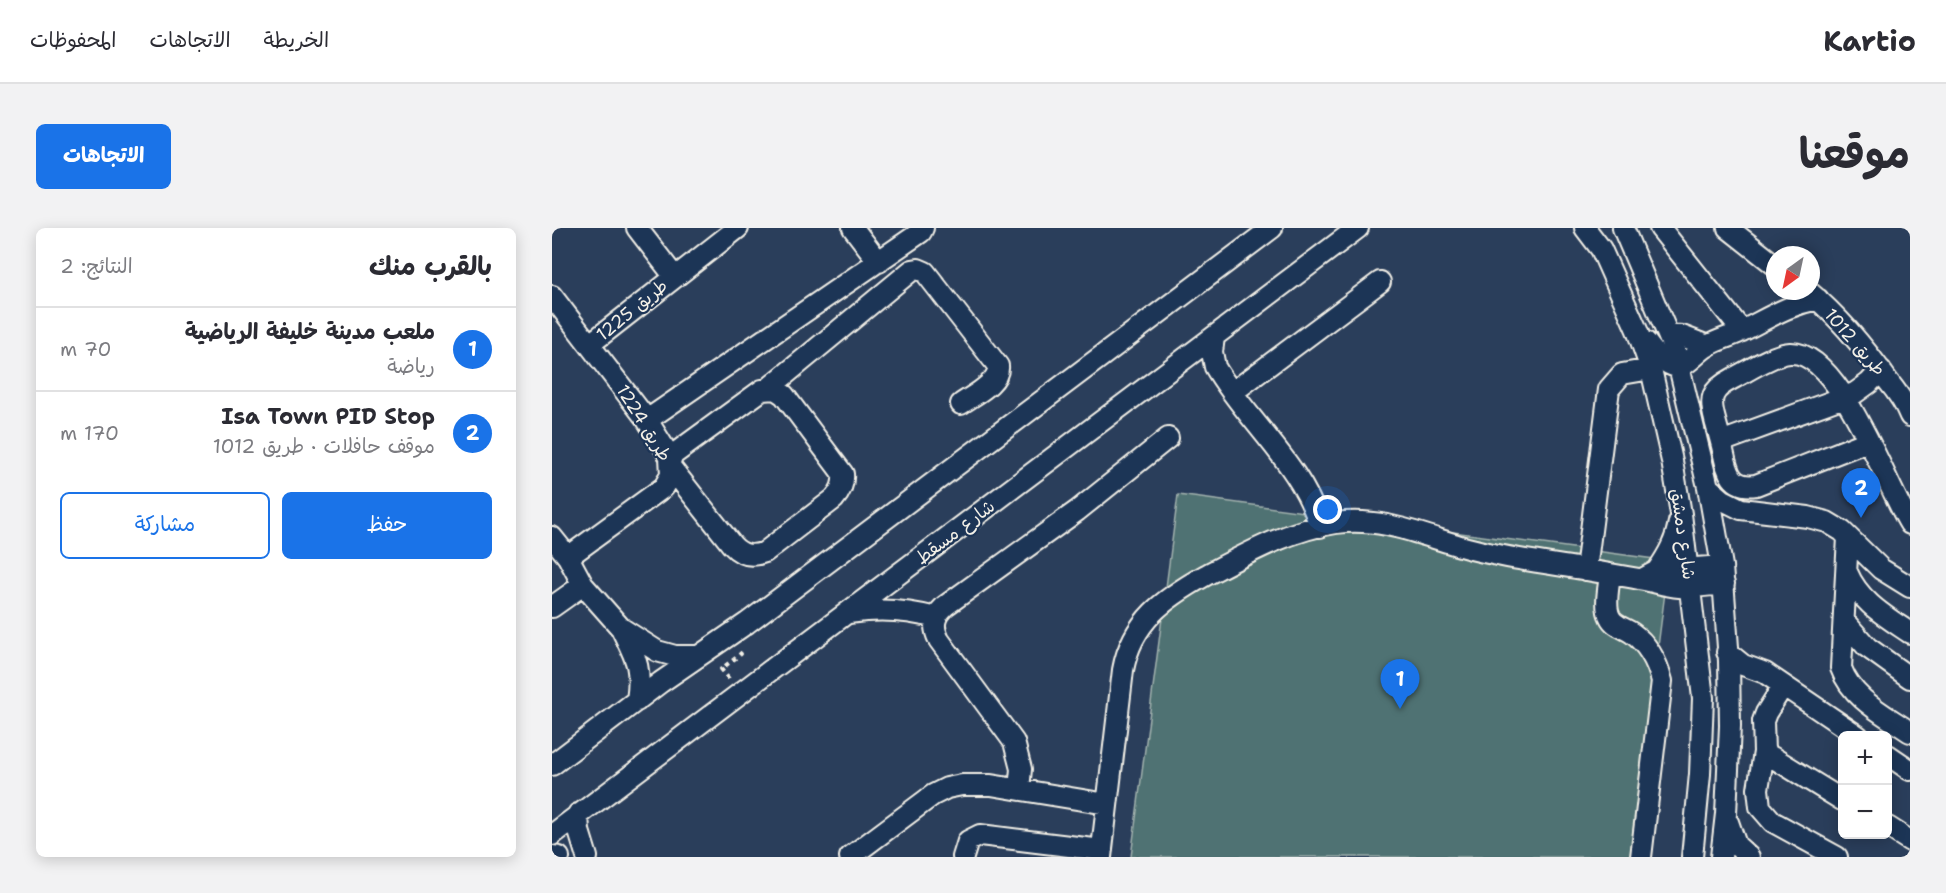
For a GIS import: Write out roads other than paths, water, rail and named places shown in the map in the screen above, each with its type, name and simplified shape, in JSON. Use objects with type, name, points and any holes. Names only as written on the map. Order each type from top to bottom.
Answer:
[{"type":"street","name":"طريق 1225","points":[[637,228],[674,276]]},
{"type":"street","name":"طريق 1225","points":[[590,344],[738,228]]},
{"type":"street","points":[[853,228],[879,262]]},
{"type":"street","points":[[647,420],[879,262],[921,232],[923,228]]},
{"type":"street","points":[[552,765],[727,637],[1272,228]]},
{"type":"street","name":"شارع مسقط","points":[[552,835],[1358,228]]},
{"type":"street","name":"شارع دمشق","points":[[1585,228],[1601,249],[1637,330],[1651,369],[1672,461],[1681,514],[1703,698],[1700,774],[1692,857]]},
{"type":"street","name":"شارع دمشق","points":[[1623,228],[1676,354],[1708,487],[1723,575],[1730,726],[1726,814],[1721,857]]},
{"type":"street","points":[[1660,228],[1742,331]]},
{"type":"street","points":[[1728,228],[1766,257]]},
{"type":"street","points":[[769,388],[775,389],[784,396],[843,474],[842,488],[834,499],[765,552],[746,555],[738,552],[732,545],[671,463],[762,390],[769,388],[912,270],[918,269],[925,272],[998,366],[996,378],[961,404]]},
{"type":"street","points":[[1233,392],[1380,282]]},
{"type":"street","name":"طريق 1224","points":[[552,296],[647,420],[671,463],[668,481],[664,487],[568,557]]},
{"type":"street","name":"طريق 1012","points":[[1781,309],[1786,300]]},
{"type":"street","name":"طريق 1012","points":[[1679,368],[1708,346],[1803,300]]},
{"type":"street","name":"طريق 1012","points":[[1818,300],[1847,328],[1909,409]]},
{"type":"street","points":[[1637,330],[1657,357],[1668,365],[1679,368]]},
{"type":"street","points":[[1668,335],[1682,336],[1708,346]]},
{"type":"street","points":[[1214,337],[1212,352],[1215,367],[1303,486],[1316,511],[1320,526]]},
{"type":"street","points":[[1868,441],[1756,485],[1748,486],[1735,481],[1731,476],[1712,409],[1714,392],[1722,384],[1781,355],[1800,354],[1809,357],[1829,375],[1845,397],[1868,441],[1909,523]]},
{"type":"street","points":[[1586,570],[1607,396],[1614,381],[1622,374],[1651,369]]},
{"type":"street","points":[[1721,442],[1845,397],[1862,388],[1881,370]]},
{"type":"street","points":[[1019,789],[1021,769],[1014,741],[939,640],[935,633],[936,618],[945,606],[1077,511],[1168,438]]},
{"type":"street","points":[[1708,487],[1723,500],[1742,509],[1818,519],[1834,526],[1881,569],[1910,587]]},
{"type":"street","points":[[1650,575],[1669,553],[1677,534],[1681,514]]},
{"type":"street","points":[[963,857],[968,841],[980,835],[1102,853],[1126,657],[1136,632],[1144,620],[1165,602],[1198,579],[1266,543],[1320,526],[1353,522],[1392,525],[1488,553],[1610,574],[1689,578],[1723,575]]},
{"type":"street","points":[[552,537],[568,557],[583,585],[621,628],[638,663],[640,678],[637,701]]},
{"type":"street","points":[[1848,537],[1841,668],[1848,682],[1860,697],[1910,732]]},
{"type":"street","points":[[1847,572],[1851,582],[1866,602],[1910,633]]},
{"type":"street","points":[[1610,574],[1609,617],[1617,626],[1633,633],[1642,641],[1655,659],[1662,681],[1641,857]]},
{"type":"street","points":[[552,607],[583,585]]},
{"type":"street","points":[[848,613],[865,610],[892,610],[919,613],[936,618]]},
{"type":"street","points":[[1844,621],[1867,647],[1910,678]]},
{"type":"street","points":[[621,628],[657,651],[675,656],[699,656]]},
{"type":"street","points":[[1727,652],[1743,665],[1765,674],[1852,731]]},
{"type":"street","points":[[1783,686],[1766,713],[1763,728],[1764,752],[1757,798],[1764,814],[1773,822],[1837,857]]},
{"type":"street","points":[[1764,752],[1838,798]]},
{"type":"street","points":[[1892,758],[1910,770]]},
{"type":"street","points":[[850,857],[933,795],[947,788],[976,784],[1107,804]]},
{"type":"street","points":[[578,814],[579,831],[587,857]]},
{"type":"street","points":[[1726,814],[1736,845],[1749,857]]},
{"type":"street","points":[[1892,830],[1910,841]]},
{"type":"street","points":[[552,856],[559,857]]},
{"type":"place","name":"Isa Town PID Stop","points":[[1861,518]]},
{"type":"place","name":"ملعب مدينة خليفة الرياضية","points":[[1400,709]]}]
